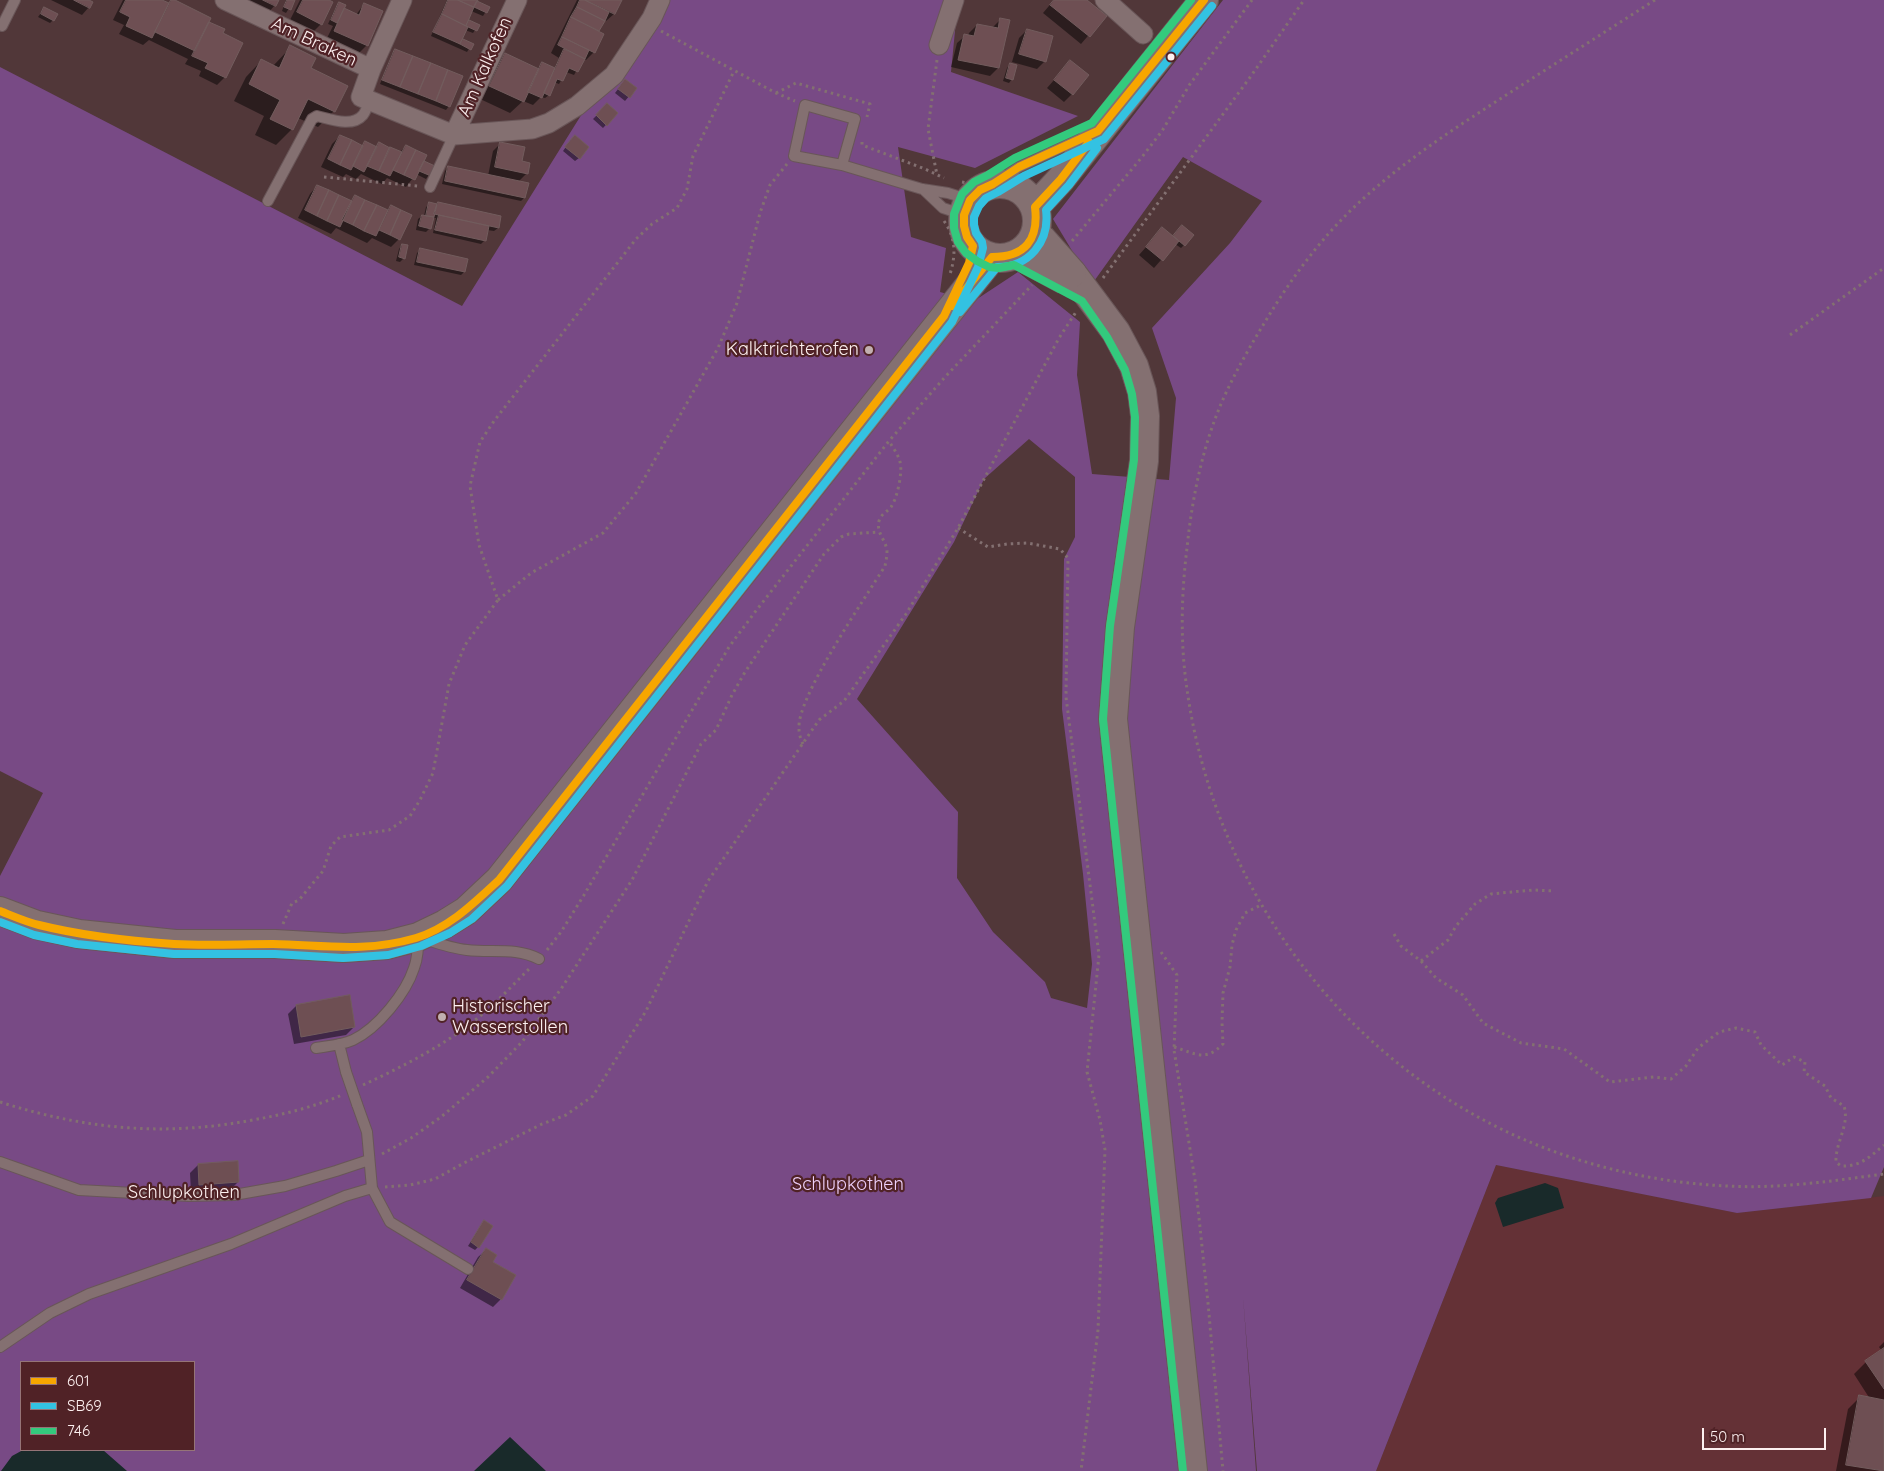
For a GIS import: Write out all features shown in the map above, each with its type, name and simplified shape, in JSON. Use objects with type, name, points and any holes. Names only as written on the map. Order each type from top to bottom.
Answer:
[{"type":"main road","points":[[0,911],[37,926],[78,934],[175,944],[275,944],[344,948],[387,945],[418,937],[445,924],[466,910],[499,880],[944,316],[969,263],[1013,229],[1061,179],[1204,0]]},
{"type":"main road","points":[[1013,229],[967,237],[956,204],[980,190],[1013,229],[1081,283],[1116,332],[1134,366],[1142,392],[1145,416],[1144,461],[1120,627],[1113,720],[1192,1471]]},
{"type":"street","name":"Am Braken","points":[[225,0],[371,69],[361,97],[370,100]]},
{"type":"street","points":[[371,69],[402,0]]},
{"type":"street","name":"Am Kalkofen","points":[[454,135],[517,0]]},
{"type":"street","points":[[370,100],[454,135],[532,129],[549,123],[577,106],[614,75],[648,24],[660,0]]},
{"type":"street","points":[[939,45],[954,0]]},
{"type":"street","points":[[1105,0],[1143,34]]},
{"type":"lane","points":[[2,26],[15,0]]},
{"type":"lane","points":[[268,201],[307,125],[312,119],[317,116],[348,122],[356,120],[363,115],[370,100]]},
{"type":"lane","points":[[842,165],[855,119],[805,105],[794,156],[842,165],[922,189],[956,204]]},
{"type":"lane","points":[[430,187],[454,135]]},
{"type":"lane","points":[[1013,229],[1019,167],[1092,138]]},
{"type":"lane","points":[[922,189],[956,204]]},
{"type":"lane","points":[[316,1048],[353,1040],[364,1033],[389,1009],[410,980],[418,955],[418,937],[452,948],[515,951],[528,953],[539,959]]},
{"type":"lane","points":[[339,1044],[346,1072],[367,1132],[372,1188],[390,1222],[468,1269]]},
{"type":"lane","name":"Schlupkothen","points":[[0,1162],[79,1190],[234,1196],[285,1186],[369,1160]]},
{"type":"lane","points":[[0,1347],[50,1313],[88,1294],[231,1244],[329,1202],[372,1188]]},
{"type":"path","points":[[1076,237],[1142,158],[1162,131],[1190,84],[1252,0]]},
{"type":"path","points":[[372,1188],[410,1185],[435,1179],[464,1162],[542,1124],[566,1115],[593,1096],[646,1011],[708,881],[819,720],[844,700],[895,630],[958,528],[1060,338],[1081,283],[1251,76],[1304,0]]},
{"type":"path","points":[[1655,0],[1414,156],[1376,188],[1331,231],[1300,269],[1266,320],[1222,402],[1210,436],[1190,518],[1182,608],[1187,695],[1199,753],[1229,844],[1244,876],[1305,972],[1342,1013],[1382,1050],[1415,1076],[1455,1103],[1514,1135],[1541,1146],[1609,1168],[1666,1180],[1728,1186],[1790,1185],[1884,1174]]},
{"type":"path","points":[[648,24],[776,93],[805,105]]},
{"type":"path","points":[[937,175],[928,130],[939,45]]},
{"type":"path","points":[[498,600],[479,545],[470,486],[480,442],[494,421],[636,239],[652,224],[677,208],[688,189],[693,156],[734,71]]},
{"type":"path","points":[[275,944],[292,903],[299,900],[323,871],[331,846],[340,837],[389,830],[410,816],[433,773],[449,684],[465,646],[498,600],[531,573],[603,533],[636,493],[718,348],[737,303],[760,213],[770,185],[794,156]]},
{"type":"path","points":[[324,177],[430,187]]},
{"type":"path","points":[[357,1088],[421,1056],[450,1039],[479,1017],[539,959],[561,932],[584,895],[730,647],[755,612],[889,441],[945,377],[1013,229],[968,183],[953,182],[956,204],[940,216],[949,229],[954,246],[955,259],[948,281]]},
{"type":"path","points":[[1790,335],[1884,268]]},
{"type":"path","points":[[803,744],[798,728],[803,707],[817,676],[885,566],[887,550],[879,532],[879,522],[883,513],[891,508],[899,483],[901,463],[889,441]]},
{"type":"path","points":[[958,528],[988,547],[1027,543],[1060,549],[1068,558],[1066,697],[1099,955],[1087,1072],[1100,1120],[1104,1150],[1098,1330],[1081,1471]]},
{"type":"path","points":[[369,1160],[411,1138],[441,1117],[488,1077],[522,1042],[561,989],[632,880],[701,744],[716,730],[745,672],[824,554],[841,537],[848,534],[879,532]]},
{"type":"path","points":[[1421,961],[1448,940],[1456,926],[1475,904],[1491,894],[1533,890],[1555,891]]},
{"type":"path","points":[[1174,1047],[1200,1055],[1213,1054],[1223,1044],[1223,993],[1230,967],[1232,944],[1236,930],[1245,913],[1261,904]]},
{"type":"path","points":[[1394,934],[1401,946],[1421,961],[1436,978],[1463,995],[1483,1023],[1521,1043],[1564,1049],[1610,1082],[1654,1077],[1671,1079],[1686,1066],[1698,1048],[1718,1032],[1736,1028],[1756,1032],[1761,1045],[1782,1065],[1794,1057],[1805,1062],[1804,1072],[1825,1086],[1831,1098],[1844,1106],[1846,1114],[1836,1152],[1836,1162],[1841,1166],[1851,1167],[1863,1162],[1884,1145]]},
{"type":"path","points":[[1159,944],[1161,954],[1177,976],[1174,1047],[1196,1190],[1223,1471]]},
{"type":"path","points":[[0,1102],[66,1120],[108,1126],[170,1130],[226,1126],[284,1114],[334,1098],[349,1091]]},
{"type":"shaded area","points":[[1496,1165],[1737,1213],[1884,1196],[1884,1471],[1376,1471]]},
{"type":"shaded area","points":[[1545,1183],[1558,1188],[1564,1208],[1503,1227],[1495,1203],[1498,1198]]},
{"type":"shaded area","points":[[510,1437],[546,1471],[474,1471]]},
{"type":"shaded area","points":[[21,1451],[104,1451],[127,1471],[1,1471],[12,1456]]},
{"type":"green space","points":[[653,0],[958,0],[951,72],[1078,116],[975,168],[898,147],[911,237],[946,248],[940,292],[974,301],[1018,272],[1080,322],[1077,375],[1092,474],[1169,480],[1176,398],[1152,328],[1230,243],[1262,201],[1183,157],[1092,284],[1053,219],[1223,0],[1884,0],[1884,1167],[1871,1198],[1737,1213],[1496,1165],[1376,1471],[1257,1471],[1243,1296],[1256,1471],[0,1471],[0,876],[43,793],[0,771],[0,67],[462,306]],"holes":[[[1029,439],[1075,477],[1075,537],[1064,559],[1062,709],[1083,874],[1092,964],[1087,1008],[1051,998],[1045,982],[993,932],[957,878],[958,812],[857,699],[954,542],[984,479]]]},
{"type":"building","points":[[74,0],[89,0],[93,2],[90,8]]},
{"type":"building","points":[[126,0],[162,0],[169,3],[152,38],[126,26],[130,17],[120,12]]},
{"type":"building","points":[[171,0],[175,0],[211,18],[195,51],[155,32]]},
{"type":"building","points":[[263,0],[279,0],[276,6]]},
{"type":"building","points":[[287,0],[295,0],[291,10],[284,7]]},
{"type":"building","points":[[303,0],[329,0],[333,2],[322,25],[297,12]]},
{"type":"building","points":[[448,0],[458,0],[474,7],[466,26],[442,14]]},
{"type":"building","points":[[458,0],[478,0],[474,7]]},
{"type":"building","points":[[580,0],[585,0],[609,12],[605,21],[577,7]]},
{"type":"building","points":[[585,0],[622,0],[615,14]]},
{"type":"building","points":[[1054,0],[1087,0],[1107,16],[1090,37],[1050,5]]},
{"type":"building","points":[[477,1],[490,7],[487,13],[474,7]]},
{"type":"building","points":[[339,2],[346,5],[337,23],[331,20]]},
{"type":"building","points":[[364,3],[383,11],[368,46],[334,31],[344,8],[359,15]]},
{"type":"building","points":[[44,7],[58,14],[54,21],[41,14]]},
{"type":"building","points":[[577,7],[605,21],[599,31],[571,17]]},
{"type":"building","points":[[442,14],[468,27],[460,44],[433,32]]},
{"type":"building","points":[[571,17],[604,34],[595,53],[562,37]]},
{"type":"building","points":[[1000,18],[1010,20],[999,68],[958,60],[964,34],[974,36],[977,24],[998,28]]},
{"type":"building","points":[[469,20],[480,25],[477,31],[466,26]]},
{"type":"building","points":[[209,22],[225,29],[223,33],[243,43],[226,78],[205,68],[208,63],[192,56]]},
{"type":"building","points":[[1027,29],[1053,36],[1046,62],[1019,54]]},
{"type":"building","points":[[562,37],[589,50],[585,59],[558,45]]},
{"type":"building","points":[[463,39],[474,44],[471,50],[460,44]]},
{"type":"building","points":[[290,45],[316,58],[311,68],[348,86],[335,112],[308,99],[293,130],[270,119],[280,100],[249,84],[261,59],[279,68]]},
{"type":"building","points":[[395,49],[413,56],[400,87],[382,80]]},
{"type":"building","points":[[564,49],[585,59],[578,72],[569,68],[563,81],[557,79],[550,96],[544,93]]},
{"type":"building","points":[[505,53],[539,69],[524,102],[489,86]]},
{"type":"building","points":[[413,56],[431,63],[418,94],[400,87]]},
{"type":"building","points":[[1070,60],[1089,75],[1073,95],[1054,80]]},
{"type":"building","points":[[542,62],[555,68],[542,98],[528,92]]},
{"type":"building","points":[[431,63],[448,70],[436,101],[418,94]]},
{"type":"building","points":[[1010,63],[1017,65],[1013,80],[1006,78]]},
{"type":"building","points":[[448,70],[463,76],[450,107],[436,101]]},
{"type":"building","points":[[625,79],[637,88],[630,98],[618,89]]},
{"type":"building","points":[[607,103],[618,113],[607,126],[596,115]]},
{"type":"building","points":[[340,135],[352,140],[340,165],[328,159]]},
{"type":"building","points":[[575,135],[589,147],[580,159],[565,147]]},
{"type":"building","points":[[352,140],[363,146],[351,170],[340,165]]},
{"type":"building","points":[[365,141],[377,147],[364,172],[353,166]]},
{"type":"building","points":[[379,142],[390,148],[379,171],[367,166]]},
{"type":"building","points":[[500,142],[525,147],[522,161],[530,163],[528,174],[495,167]]},
{"type":"building","points":[[406,145],[416,150],[404,175],[393,170]]},
{"type":"building","points":[[390,147],[402,152],[390,176],[379,171]]},
{"type":"building","points":[[416,150],[427,155],[415,180],[404,175]]},
{"type":"building","points":[[424,161],[435,166],[431,176],[419,171]]},
{"type":"building","points":[[448,166],[529,183],[525,198],[445,181]]},
{"type":"building","points":[[317,185],[329,190],[317,216],[305,210]]},
{"type":"building","points":[[329,190],[339,195],[327,221],[317,216]]},
{"type":"building","points":[[339,195],[352,201],[340,227],[327,221]]},
{"type":"building","points":[[355,195],[365,200],[353,225],[342,220]]},
{"type":"building","points":[[365,200],[377,205],[364,231],[353,225]]},
{"type":"building","points":[[429,202],[437,204],[434,217],[426,216]]},
{"type":"building","points":[[438,202],[501,216],[499,228],[434,214]]},
{"type":"building","points":[[377,205],[388,210],[376,236],[364,231]]},
{"type":"building","points":[[391,205],[401,210],[390,235],[379,230]]},
{"type":"building","points":[[401,210],[412,215],[400,240],[390,235]]},
{"type":"building","points":[[422,215],[434,217],[431,229],[419,226]]},
{"type":"building","points":[[439,215],[489,226],[486,241],[435,230]]},
{"type":"building","points":[[1182,225],[1194,235],[1185,246],[1173,236]]},
{"type":"building","points":[[1162,227],[1179,241],[1163,261],[1146,247]]},
{"type":"building","points":[[402,244],[408,245],[405,259],[399,257]]},
{"type":"building","points":[[420,248],[468,259],[465,272],[417,262]]},
{"type":"building","points":[[350,995],[355,1027],[301,1037],[296,1005]]},
{"type":"building","points":[[238,1161],[239,1182],[199,1185],[198,1164]]},
{"type":"building","points":[[484,1220],[493,1226],[479,1248],[471,1242]]},
{"type":"building","points":[[486,1248],[497,1255],[493,1262],[516,1275],[502,1300],[467,1280]]},
{"type":"building","points":[[1884,1348],[1884,1389],[1865,1361]]},
{"type":"building","points":[[1859,1395],[1884,1400],[1884,1471],[1846,1465]]},
{"type":"transit line","name":"746","points":[[1183,1471],[1103,719],[1110,626],[1134,460],[1135,417],[1132,394],[1125,370],[1107,337],[1082,301],[1014,265],[999,268],[989,267],[977,261],[966,253],[958,242],[954,228],[954,214],[962,194],[974,182],[1015,158],[1092,123],[1191,0]]},
{"type":"transit line","name":"601","points":[[0,911],[29,922],[56,929],[123,940],[186,945],[273,944],[344,947],[397,943],[416,938],[428,934],[460,914],[499,880],[944,316],[969,263],[973,246],[967,237],[964,226],[964,215],[970,200],[980,190],[1019,167],[1098,131],[1204,0]]},
{"type":"transit line","name":"SB69","points":[[0,922],[34,935],[77,944],[174,954],[275,954],[343,958],[388,955],[421,946],[450,933],[472,919],[507,886],[952,322],[978,267],[983,248],[974,225],[974,217],[979,206],[986,198],[1024,176],[1104,139],[1212,6]]},
{"type":"transit line","name":"601","points":[[952,306],[992,257],[1013,254],[1027,244],[1035,229],[1035,207],[1061,179],[1089,142]]},
{"type":"transit line","name":"SB69","points":[[960,312],[997,267],[1019,263],[1035,250],[1045,232],[1046,210],[1069,185],[1097,148]]},
{"type":"place","name":"Kalktrichterofen","points":[[869,350]]},
{"type":"place","name":"Historischer Wasserstollen","points":[[442,1017]]}]
